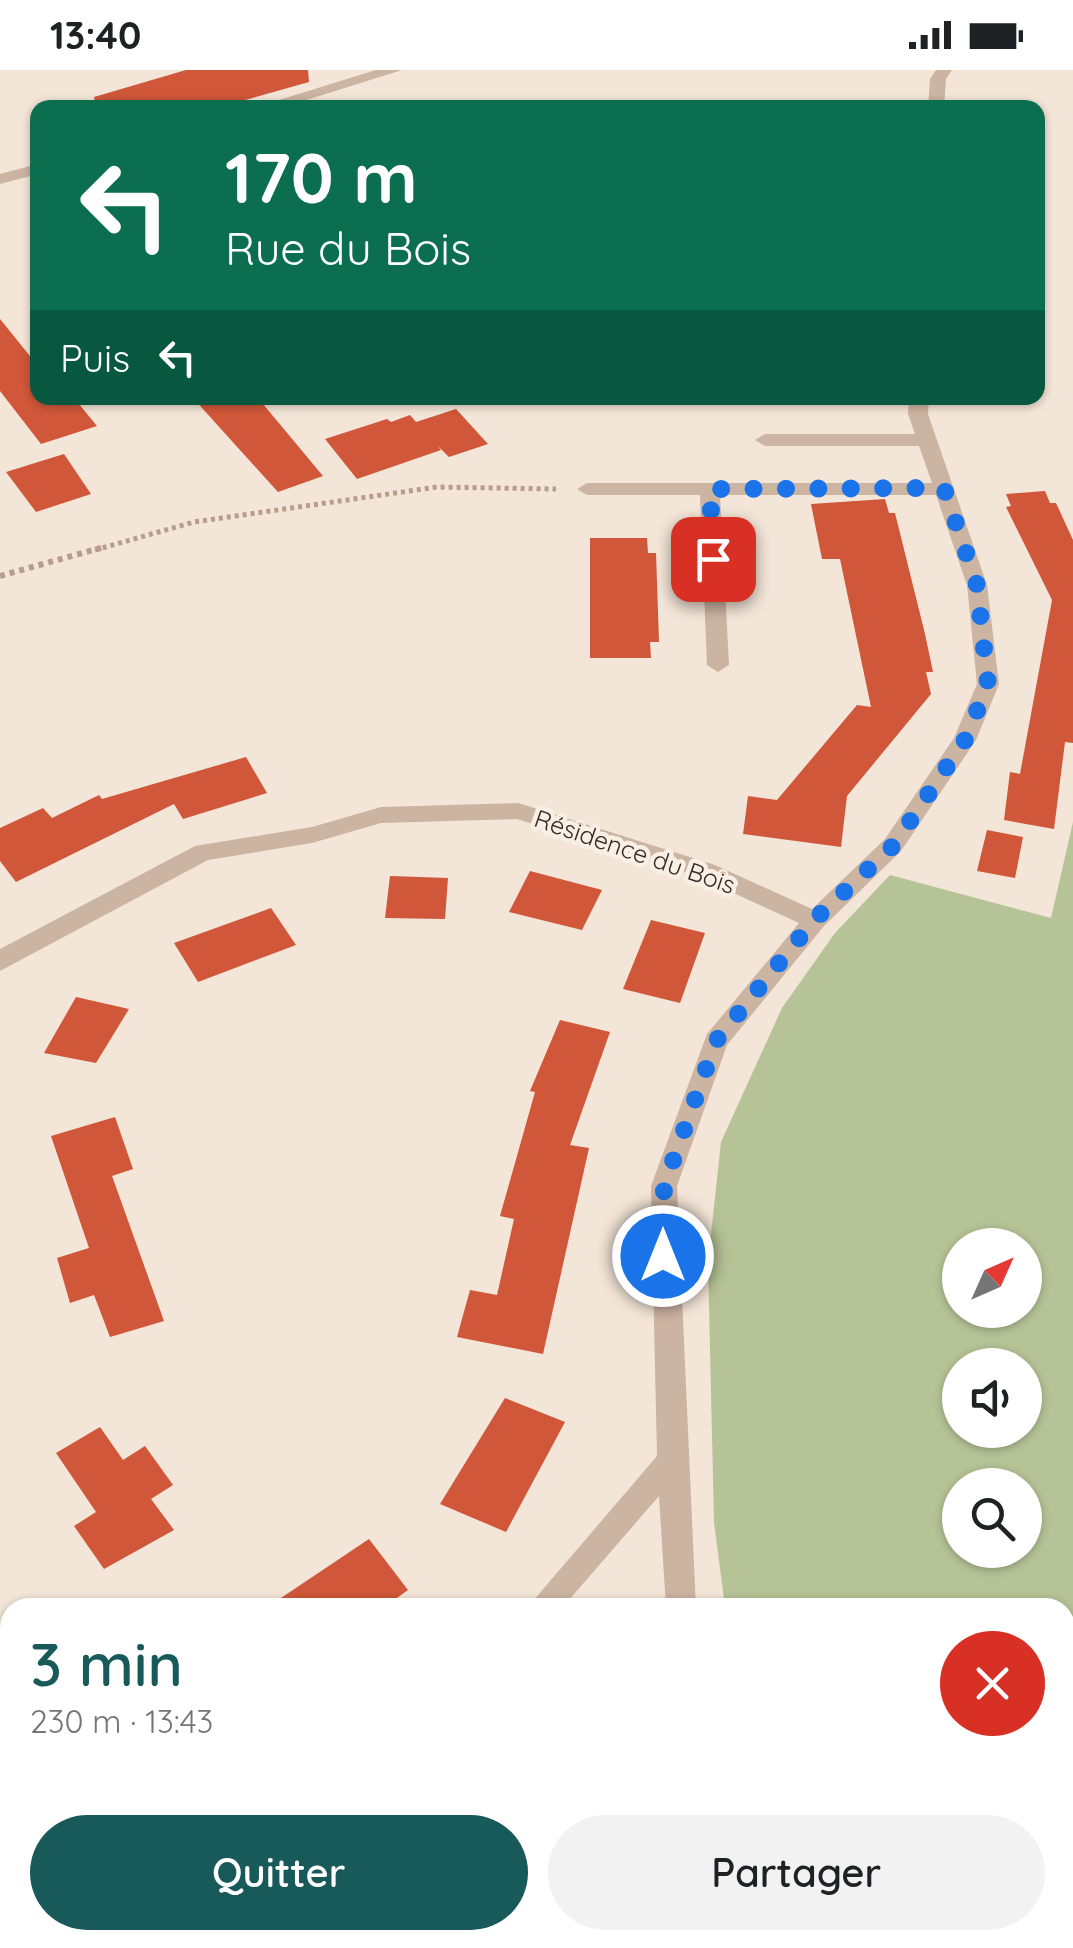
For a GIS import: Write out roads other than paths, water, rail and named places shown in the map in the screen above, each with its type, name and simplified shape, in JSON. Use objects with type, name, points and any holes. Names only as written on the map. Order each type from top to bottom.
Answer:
[{"type":"street","points":[[288,100],[394,70]]},
{"type":"street","points":[[937,100],[938,79],[944,70]]},
{"type":"street","points":[[0,179],[30,171]]},
{"type":"street","points":[[680,1598],[664,1186],[716,1041],[814,920],[894,845],[965,740],[988,684],[977,585],[918,414],[919,405]]},
{"type":"street","points":[[765,440],[927,440]]},
{"type":"street","points":[[587,490],[944,488]]},
{"type":"street","points":[[710,489],[718,665]]},
{"type":"street","name":"Résidence du Bois","points":[[0,962],[26,943],[203,852],[312,835],[380,816],[518,811],[707,871],[814,920]]},
{"type":"street","points":[[551,1598],[672,1460]]}]
